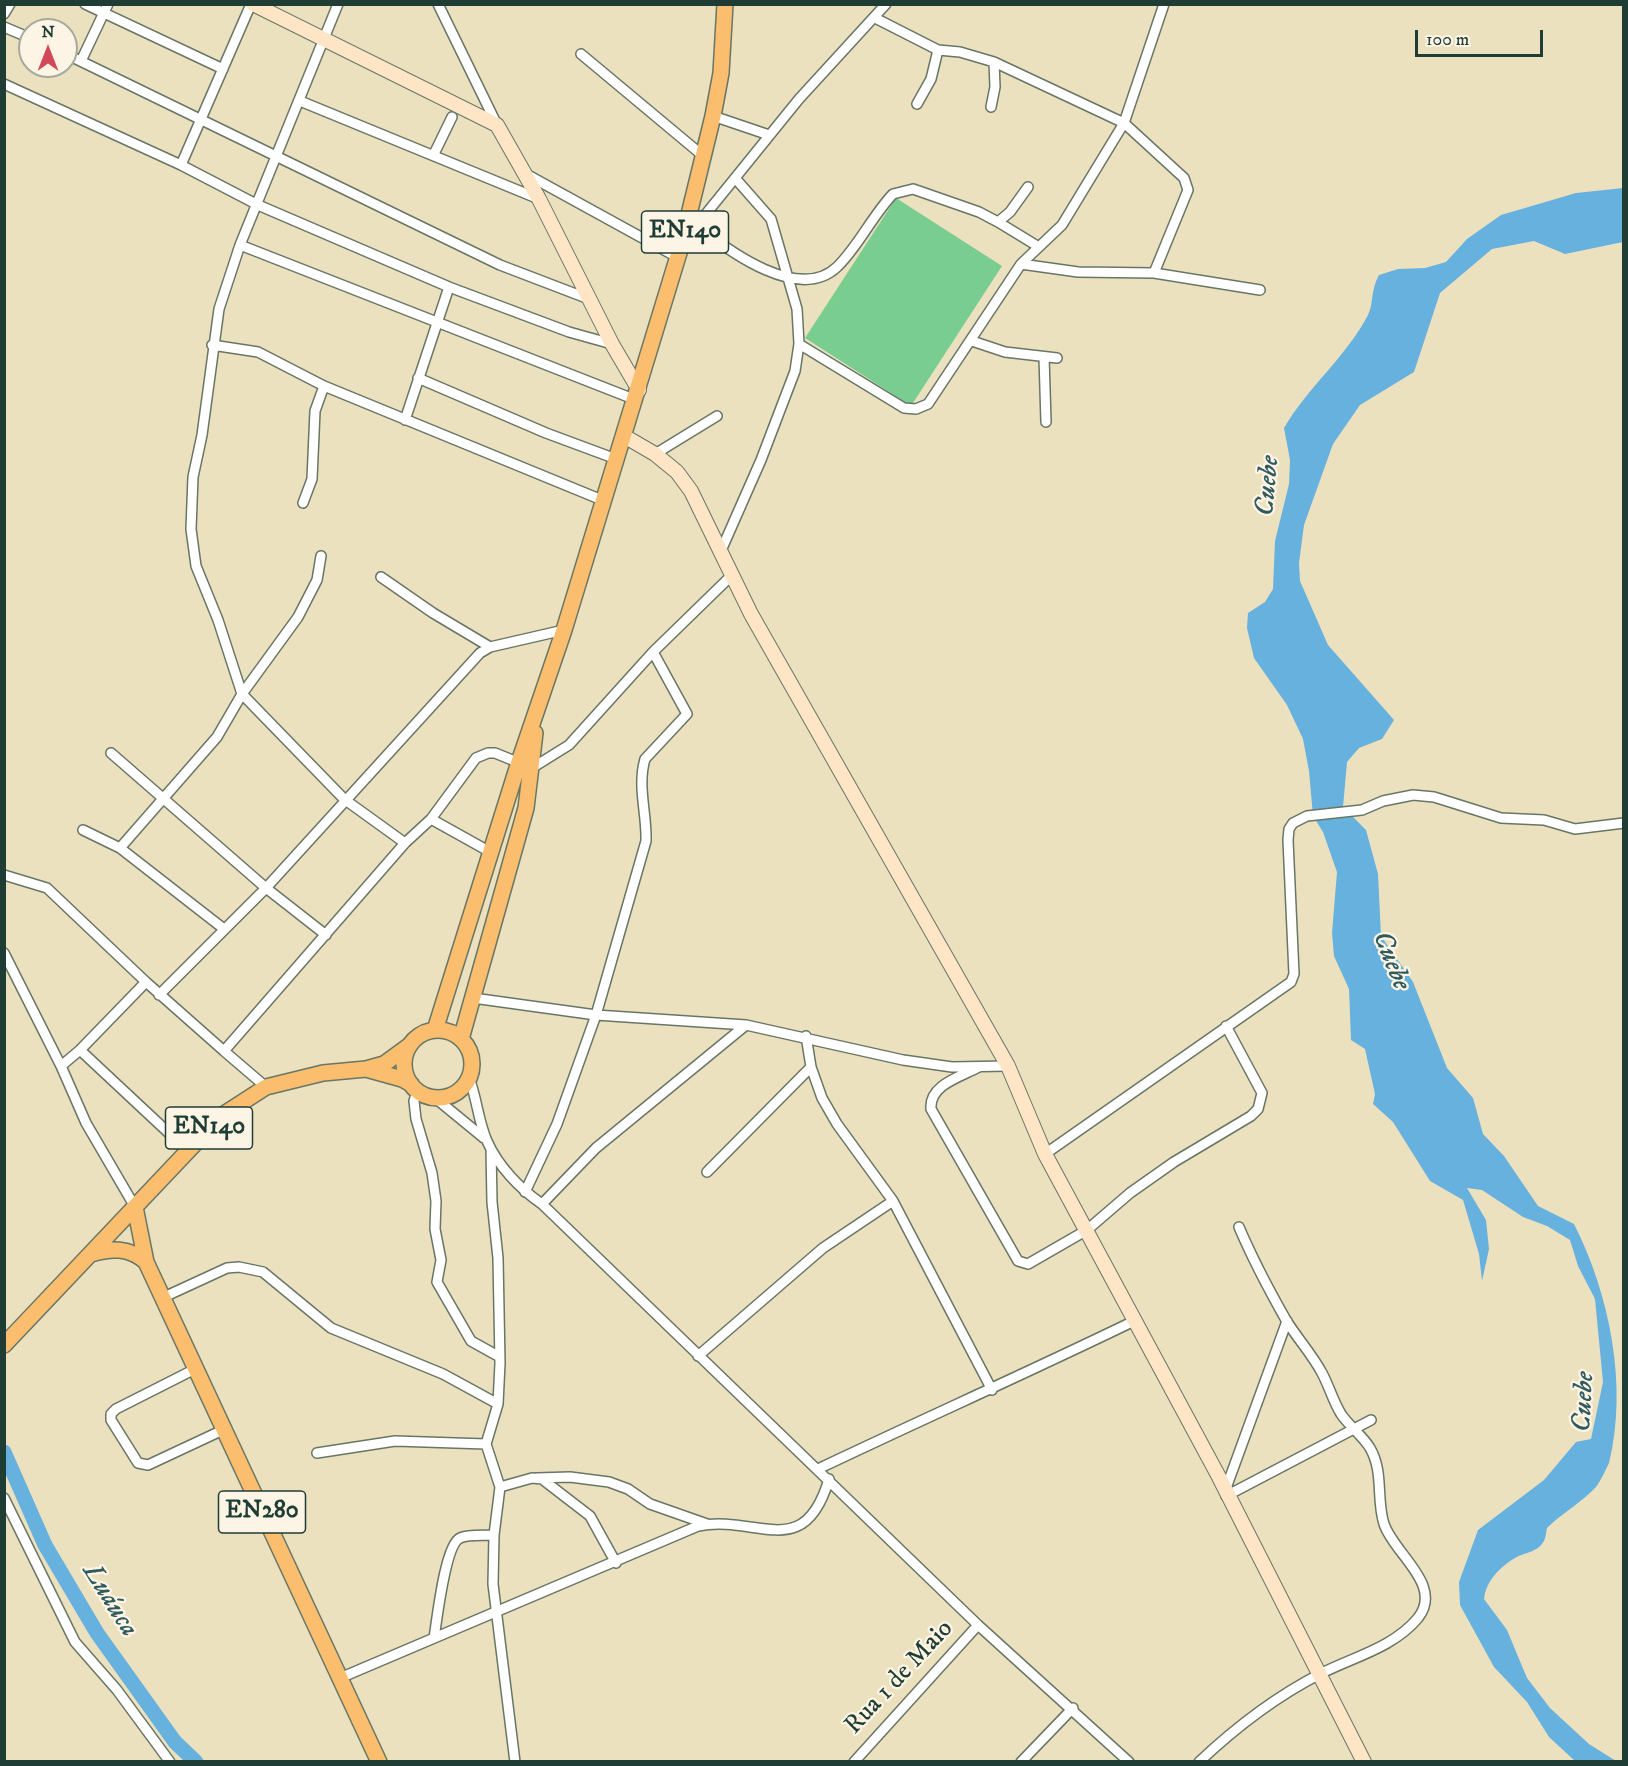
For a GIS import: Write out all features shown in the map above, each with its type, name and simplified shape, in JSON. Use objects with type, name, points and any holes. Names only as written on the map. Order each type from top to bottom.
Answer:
[{"type":"main road","points":[[252,4],[497,125],[539,199],[637,395]]},
{"type":"main road","name":"EN140","points":[[4,1345],[221,1116],[266,1087],[323,1073],[366,1069],[384,1064],[425,1032],[435,1030],[492,853],[525,765],[537,712],[637,395],[682,243],[713,116],[721,73],[725,4]]},
{"type":"main road","points":[[624,436],[655,454],[676,472],[691,491],[731,576],[1008,1066],[1045,1154],[1087,1230],[1364,1761]]},
{"type":"main road","name":"EN140","points":[[461,1039],[526,808],[525,765]]},
{"type":"main road","points":[[434,1097],[455,1093],[469,1078],[471,1057],[461,1039],[453,1034],[435,1030]]},
{"type":"main road","points":[[410,1045],[405,1065],[414,1087]]},
{"type":"main road","name":"EN140","points":[[366,1069],[402,1079],[434,1097]]},
{"type":"main road","name":"EN280","points":[[135,1207],[146,1262],[379,1761]]},
{"type":"main road","points":[[91,1254],[107,1249],[119,1249],[138,1254],[146,1262]]},
{"type":"street","points":[[4,14],[10,4]]},
{"type":"street","points":[[85,4],[105,9],[223,69]]},
{"type":"street","points":[[181,165],[252,4]]},
{"type":"street","points":[[338,4],[240,245],[219,309],[212,345],[207,400],[193,477],[191,529],[196,567],[218,620],[242,694],[344,799],[405,843]]},
{"type":"street","points":[[438,4],[497,125]]},
{"type":"street","points":[[682,243],[698,227],[769,135],[886,4]]},
{"type":"street","points":[[799,344],[904,408],[916,409],[928,404],[1021,264],[1062,225],[1124,123],[1164,4]]},
{"type":"street","points":[[81,61],[105,9]]},
{"type":"street","points":[[875,18],[938,50],[960,52],[994,63],[1124,123],[1188,184],[1173,232],[1154,273]]},
{"type":"street","points":[[4,27],[18,33]]},
{"type":"street","points":[[917,104],[931,79],[938,50]]},
{"type":"street","points":[[581,54],[702,154]]},
{"type":"street","points":[[78,60],[201,119],[275,158],[500,265],[589,299]]},
{"type":"street","points":[[991,106],[995,87],[994,63]]},
{"type":"street","points":[[4,84],[181,165],[258,205],[449,287],[569,332],[612,344]]},
{"type":"street","points":[[300,101],[434,153],[539,199]]},
{"type":"street","points":[[713,116],[769,135]]},
{"type":"street","points":[[434,153],[452,117]]},
{"type":"street","points":[[525,174],[677,257]]},
{"type":"street","points":[[720,553],[766,449],[795,371],[799,344],[797,309],[771,219],[735,178]]},
{"type":"street","points":[[998,222],[1010,212],[1028,186]]},
{"type":"street","points":[[698,227],[723,247],[787,279],[813,279],[836,268],[893,194],[913,189],[979,212],[1039,247]]},
{"type":"street","points":[[240,245],[437,322],[637,395]]},
{"type":"street","points":[[1021,264],[1078,272],[1154,273],[1260,290]]},
{"type":"street","points":[[405,420],[449,287]]},
{"type":"street","points":[[972,340],[1005,352],[1057,358]]},
{"type":"street","points":[[212,345],[258,352],[324,386],[602,500]]},
{"type":"street","points":[[1044,357],[1047,422]]},
{"type":"street","points":[[418,378],[546,433],[616,459]]},
{"type":"street","points":[[303,503],[312,479],[315,411],[324,386]]},
{"type":"street","points":[[655,454],[717,416]]},
{"type":"street","points":[[120,849],[217,736],[242,694],[298,617],[317,580],[321,556]]},
{"type":"street","points":[[224,1051],[405,843],[431,819],[476,758],[495,753],[525,765],[569,745],[653,652],[731,576]]},
{"type":"street","points":[[381,577],[433,613],[490,647]]},
{"type":"street","points":[[159,995],[266,888],[344,799],[480,653],[490,647],[564,630]]},
{"type":"street","points":[[525,1192],[558,1124],[597,1015],[646,841],[646,826],[642,812],[645,759],[687,714],[653,652]]},
{"type":"street","points":[[111,753],[161,799],[266,888],[326,935]]},
{"type":"street","points":[[1045,1154],[1291,982],[1294,974],[1289,828],[1293,823],[1307,816],[1362,810],[1383,801],[1413,795],[1434,797],[1501,818],[1544,820],[1575,829],[1623,822]]},
{"type":"street","points":[[431,819],[492,853]]},
{"type":"street","points":[[83,830],[120,849],[224,929]]},
{"type":"street","points":[[4,875],[46,888],[159,995],[266,1087]]},
{"type":"street","points":[[4,952],[61,1066],[86,1123],[135,1207]]},
{"type":"street","points":[[61,1066],[80,1050],[146,982]]},
{"type":"street","points":[[473,998],[597,1015],[746,1025],[806,1036],[903,1060],[952,1067],[1008,1066]]},
{"type":"street","points":[[542,1204],[596,1148],[746,1025]]},
{"type":"street","points":[[979,1067],[938,1088],[930,1100],[931,1109],[1018,1261],[1028,1264],[1087,1230],[1130,1193],[1165,1168],[1251,1116],[1258,1109],[1262,1093],[1226,1026]]},
{"type":"street","points":[[806,1036],[811,1067],[822,1098],[837,1124],[892,1201],[992,1390]]},
{"type":"street","points":[[80,1050],[187,1150]]},
{"type":"street","points":[[707,1172],[811,1067]]},
{"type":"street","points":[[469,1078],[477,1098],[486,1140],[525,1192],[542,1204],[698,1356],[818,1468],[978,1625],[1072,1707],[1129,1761]]},
{"type":"street","points":[[414,1087],[416,1119],[432,1173],[436,1201],[435,1229],[441,1260],[437,1282],[471,1341],[498,1356]]},
{"type":"street","points":[[434,1097],[486,1140]]},
{"type":"street","points":[[491,1149],[492,1202],[498,1258],[498,1404],[486,1444],[500,1487],[494,1535],[495,1613],[515,1761]]},
{"type":"street","points":[[698,1356],[823,1248],[892,1201]]},
{"type":"street","points":[[1199,1761],[1256,1715],[1319,1674],[1391,1642],[1418,1618],[1426,1604],[1426,1590],[1419,1577],[1406,1562],[1384,1524],[1380,1484],[1370,1448],[1339,1410],[1322,1372],[1287,1321],[1257,1270],[1239,1227]]},
{"type":"street","points":[[164,1297],[227,1268],[238,1267],[263,1272],[331,1328],[444,1374],[498,1404]]},
{"type":"street","points":[[818,1468],[892,1432],[992,1390],[1134,1321]]},
{"type":"street","points":[[1225,1494],[1287,1321]]},
{"type":"street","points":[[197,1368],[116,1409],[111,1414],[111,1420],[138,1463],[148,1466],[225,1429]]},
{"type":"street","points":[[1225,1494],[1371,1420]]},
{"type":"street","points":[[317,1453],[395,1441],[486,1444]]},
{"type":"street","points":[[500,1487],[537,1478],[570,1477],[609,1482],[628,1489],[650,1504],[707,1524],[789,1530],[801,1524],[818,1509],[829,1479]]},
{"type":"street","points":[[537,1478],[590,1516],[616,1563]]},
{"type":"street","points":[[4,1497],[75,1642],[117,1690],[170,1761]]},
{"type":"street","points":[[340,1678],[707,1524]]},
{"type":"street","points":[[434,1638],[442,1588],[454,1544],[462,1537],[494,1535]]},
{"type":"street","name":"Rua 1 de Maio","points":[[854,1761],[978,1625]]},
{"type":"street","points":[[1022,1761],[1072,1707]]},
{"type":"green space","points":[[896,198],[1002,266],[911,406],[805,338]]},
{"type":"water","name":"Cuebe","points":[[1623,188],[1623,242],[1565,254],[1534,241],[1492,249],[1440,293],[1414,372],[1360,405],[1333,444],[1304,525],[1299,563],[1300,581],[1328,645],[1394,720],[1382,739],[1359,748],[1347,762],[1343,807],[1366,830],[1378,874],[1381,936],[1413,982],[1447,1068],[1473,1098],[1483,1134],[1504,1156],[1538,1206],[1574,1224],[1587,1251],[1606,1311],[1616,1372],[1617,1403],[1609,1463],[1596,1487],[1547,1528],[1541,1545],[1515,1558],[1499,1570],[1491,1580],[1484,1599],[1507,1630],[1527,1678],[1550,1708],[1589,1744],[1616,1761],[1575,1761],[1549,1737],[1527,1702],[1494,1667],[1460,1605],[1459,1582],[1478,1530],[1544,1480],[1576,1442],[1591,1439],[1603,1382],[1595,1299],[1578,1266],[1570,1240],[1547,1226],[1523,1217],[1482,1190],[1467,1188],[1486,1220],[1489,1249],[1482,1281],[1479,1254],[1463,1200],[1430,1181],[1393,1122],[1373,1104],[1375,1094],[1365,1049],[1351,1040],[1349,989],[1334,956],[1332,933],[1337,872],[1323,832],[1313,816],[1309,771],[1303,739],[1287,705],[1254,658],[1247,628],[1248,613],[1265,602],[1273,589],[1275,541],[1289,484],[1290,460],[1284,428],[1359,330],[1370,311],[1374,287],[1379,275],[1398,269],[1425,268],[1446,262],[1467,239],[1501,215],[1576,193]]},
{"type":"waterway","name":"Luáuca","points":[[4,1452],[45,1545],[97,1633],[175,1742],[196,1762]]}]
